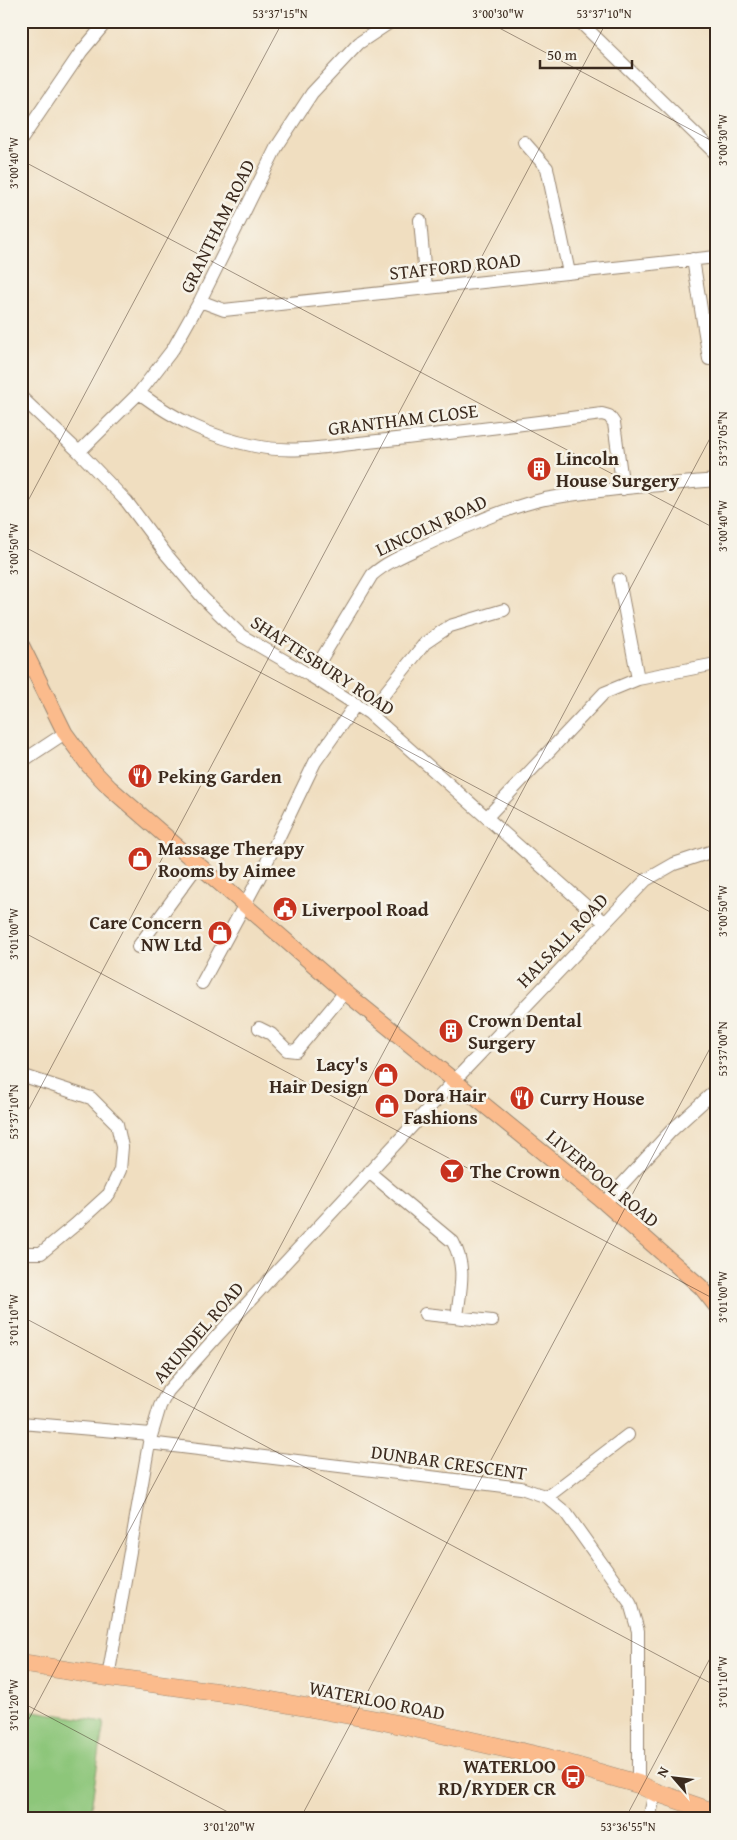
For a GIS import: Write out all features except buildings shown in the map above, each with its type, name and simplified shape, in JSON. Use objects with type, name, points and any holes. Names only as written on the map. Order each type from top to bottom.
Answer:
[{"type":"highway","name":"WATERLOO ROAD","points":[[21,1663],[245,1696],[383,1721],[544,1757],[638,1784],[655,1792],[716,1813]]},
{"type":"main road","name":"LIVERPOOL ROAD","points":[[21,644],[65,733],[89,766],[110,788],[345,992],[605,1203],[701,1287],[716,1306]]},
{"type":"street","points":[[21,140],[82,52],[107,21]]},
{"type":"street","name":"GRANTHAM ROAD","points":[[79,452],[139,393],[173,349],[200,301],[276,148],[312,93],[359,43],[392,21]]},
{"type":"street","points":[[579,21],[716,154]]},
{"type":"street","points":[[524,142],[547,168],[569,273]]},
{"type":"street","points":[[420,220],[426,288]]},
{"type":"street","name":"STAFFORD ROAD","points":[[200,301],[224,310],[716,257]]},
{"type":"street","points":[[693,260],[709,359]]},
{"type":"street","name":"GRANTHAM CLOSE","points":[[139,393],[165,412],[210,435],[257,446],[302,450],[440,435],[602,414],[609,416],[614,422],[622,489]]},
{"type":"street","name":"SHAFTESBURY ROAD","points":[[21,397],[79,452],[127,502],[166,554],[203,598],[242,636],[369,713],[604,922]]},
{"type":"street","name":"LINCOLN ROAD","points":[[310,676],[372,575],[384,565],[447,535],[514,508],[545,499],[716,480]]},
{"type":"street","points":[[620,580],[638,679]]},
{"type":"street","points":[[369,713],[425,643],[450,626],[504,610]]},
{"type":"street","points":[[487,817],[604,693],[638,679],[716,664]]},
{"type":"street","points":[[202,983],[245,905],[315,762],[356,704]]},
{"type":"street","points":[[21,762],[65,733]]},
{"type":"street","name":"HALSALL ROAD","points":[[454,1081],[646,880],[674,864],[716,850]]},
{"type":"street","points":[[138,947],[198,864]]},
{"type":"street","points":[[258,1028],[271,1034],[287,1050],[296,1050],[345,992]]},
{"type":"street","points":[[21,1075],[91,1098],[116,1124],[122,1147],[120,1170],[109,1194],[41,1253],[21,1253]]},
{"type":"street","name":"ARUNDEL ROAD","points":[[108,1677],[150,1439],[160,1406],[168,1391],[454,1081]]},
{"type":"street","points":[[605,1203],[671,1131],[716,1090]]},
{"type":"street","points":[[369,1172],[453,1242],[460,1255],[462,1272],[457,1317]]},
{"type":"street","points":[[425,1314],[492,1321]]},
{"type":"street","name":"DUNBAR CRESCENT","points":[[21,1423],[521,1488],[547,1497],[566,1513],[572,1521],[630,1603],[635,1615],[638,1632],[638,1784]]},
{"type":"street","points":[[547,1497],[628,1435]]},
{"type":"street","points":[[648,1819],[655,1792]]},
{"type":"green space","points":[[21,1709],[104,1722],[91,1808],[149,1819],[21,1819]]},
{"type":"place","name":"Lincoln House Surgery","points":[[539,469]]},
{"type":"place","name":"Peking Garden","points":[[140,776]]},
{"type":"place","name":"Massage Therapy Rooms by Aimee","points":[[140,859]]},
{"type":"place","name":"Liverpool Road","points":[[285,909]]},
{"type":"place","name":"Care Concern NW Ltd","points":[[220,933]]},
{"type":"place","name":"Crown Dental Surgery","points":[[451,1031]]},
{"type":"place","name":"Lacy's Hair Design","points":[[386,1075]]},
{"type":"place","name":"Curry House","points":[[522,1098]]},
{"type":"place","name":"Dora Hair Fashions","points":[[387,1106]]},
{"type":"place","name":"The Crown","points":[[452,1171]]},
{"type":"place","name":"WATERLOO RD/RYDER CR","points":[[573,1777]]}]
